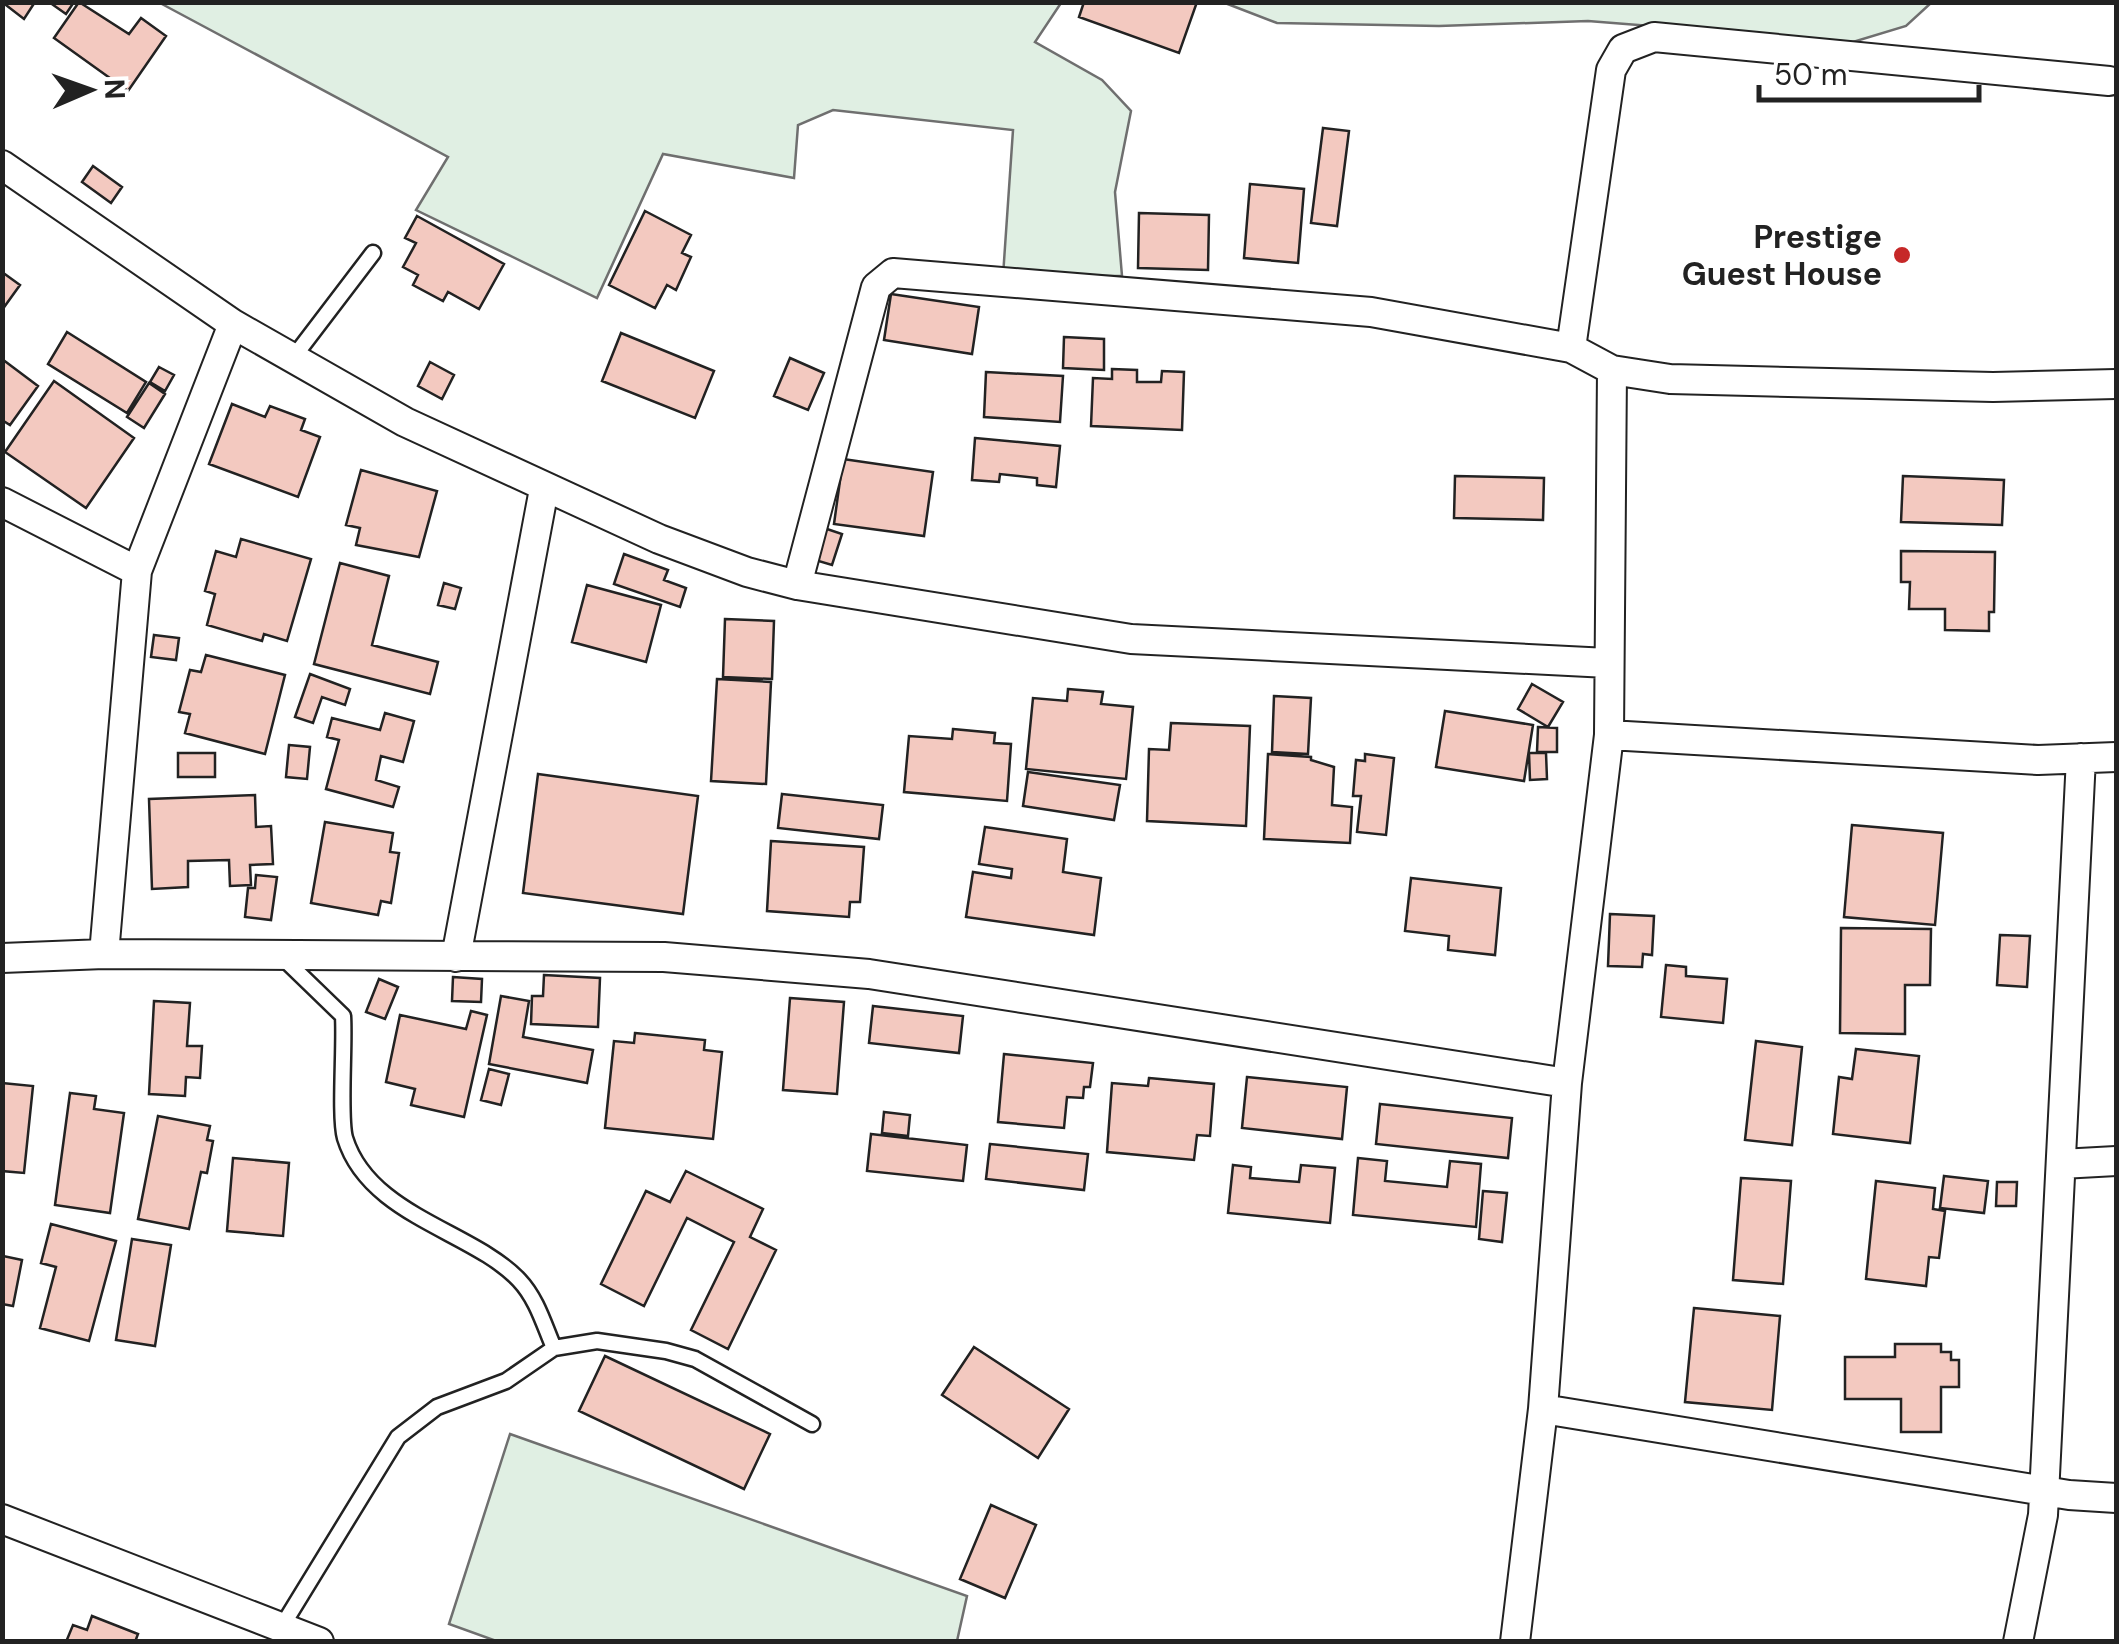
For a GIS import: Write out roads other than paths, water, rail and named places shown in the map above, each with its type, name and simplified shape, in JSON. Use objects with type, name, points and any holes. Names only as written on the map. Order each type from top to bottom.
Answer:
[{"type":"street","points":[[1571,348],[1610,70],[1623,49],[1654,38],[2109,81]]},
{"type":"street","points":[[2,166],[233,324],[405,422],[659,540],[797,585],[1146,640],[1608,662]]},
{"type":"street","points":[[797,585],[876,286],[893,273],[1371,312],[1571,348],[1612,370],[1670,380],[1993,387],[2116,384]]},
{"type":"street","points":[[104,954],[138,571],[233,324]]},
{"type":"street","points":[[1515,1642],[1543,1409],[1567,1082],[1608,735],[1612,370]]},
{"type":"street","points":[[456,957],[544,489]]},
{"type":"street","points":[[2,502],[138,571]]},
{"type":"street","points":[[1608,735],[2038,760],[2116,757]]},
{"type":"street","points":[[2018,1642],[2044,1490],[2081,758]]},
{"type":"street","points":[[2,958],[104,954],[664,957],[869,974],[1567,1082]]},
{"type":"street","points":[[2061,1164],[2116,1161]]},
{"type":"street","points":[[1543,1409],[2044,1490],[2116,1498]]},
{"type":"street","points":[[2,1519],[320,1642]]},
{"type":"lane","points":[[293,358],[373,252]]},
{"type":"lane","points":[[281,956],[343,1016],[344,1136],[357,1161],[398,1204],[511,1272],[534,1300],[554,1348]]},
{"type":"lane","points":[[281,1628],[398,1437],[416,1419],[506,1381],[554,1348],[597,1341],[666,1350],[695,1359],[812,1424]]},
{"type":"place","name":"Prestige Guest House","points":[[1902,255]]}]
